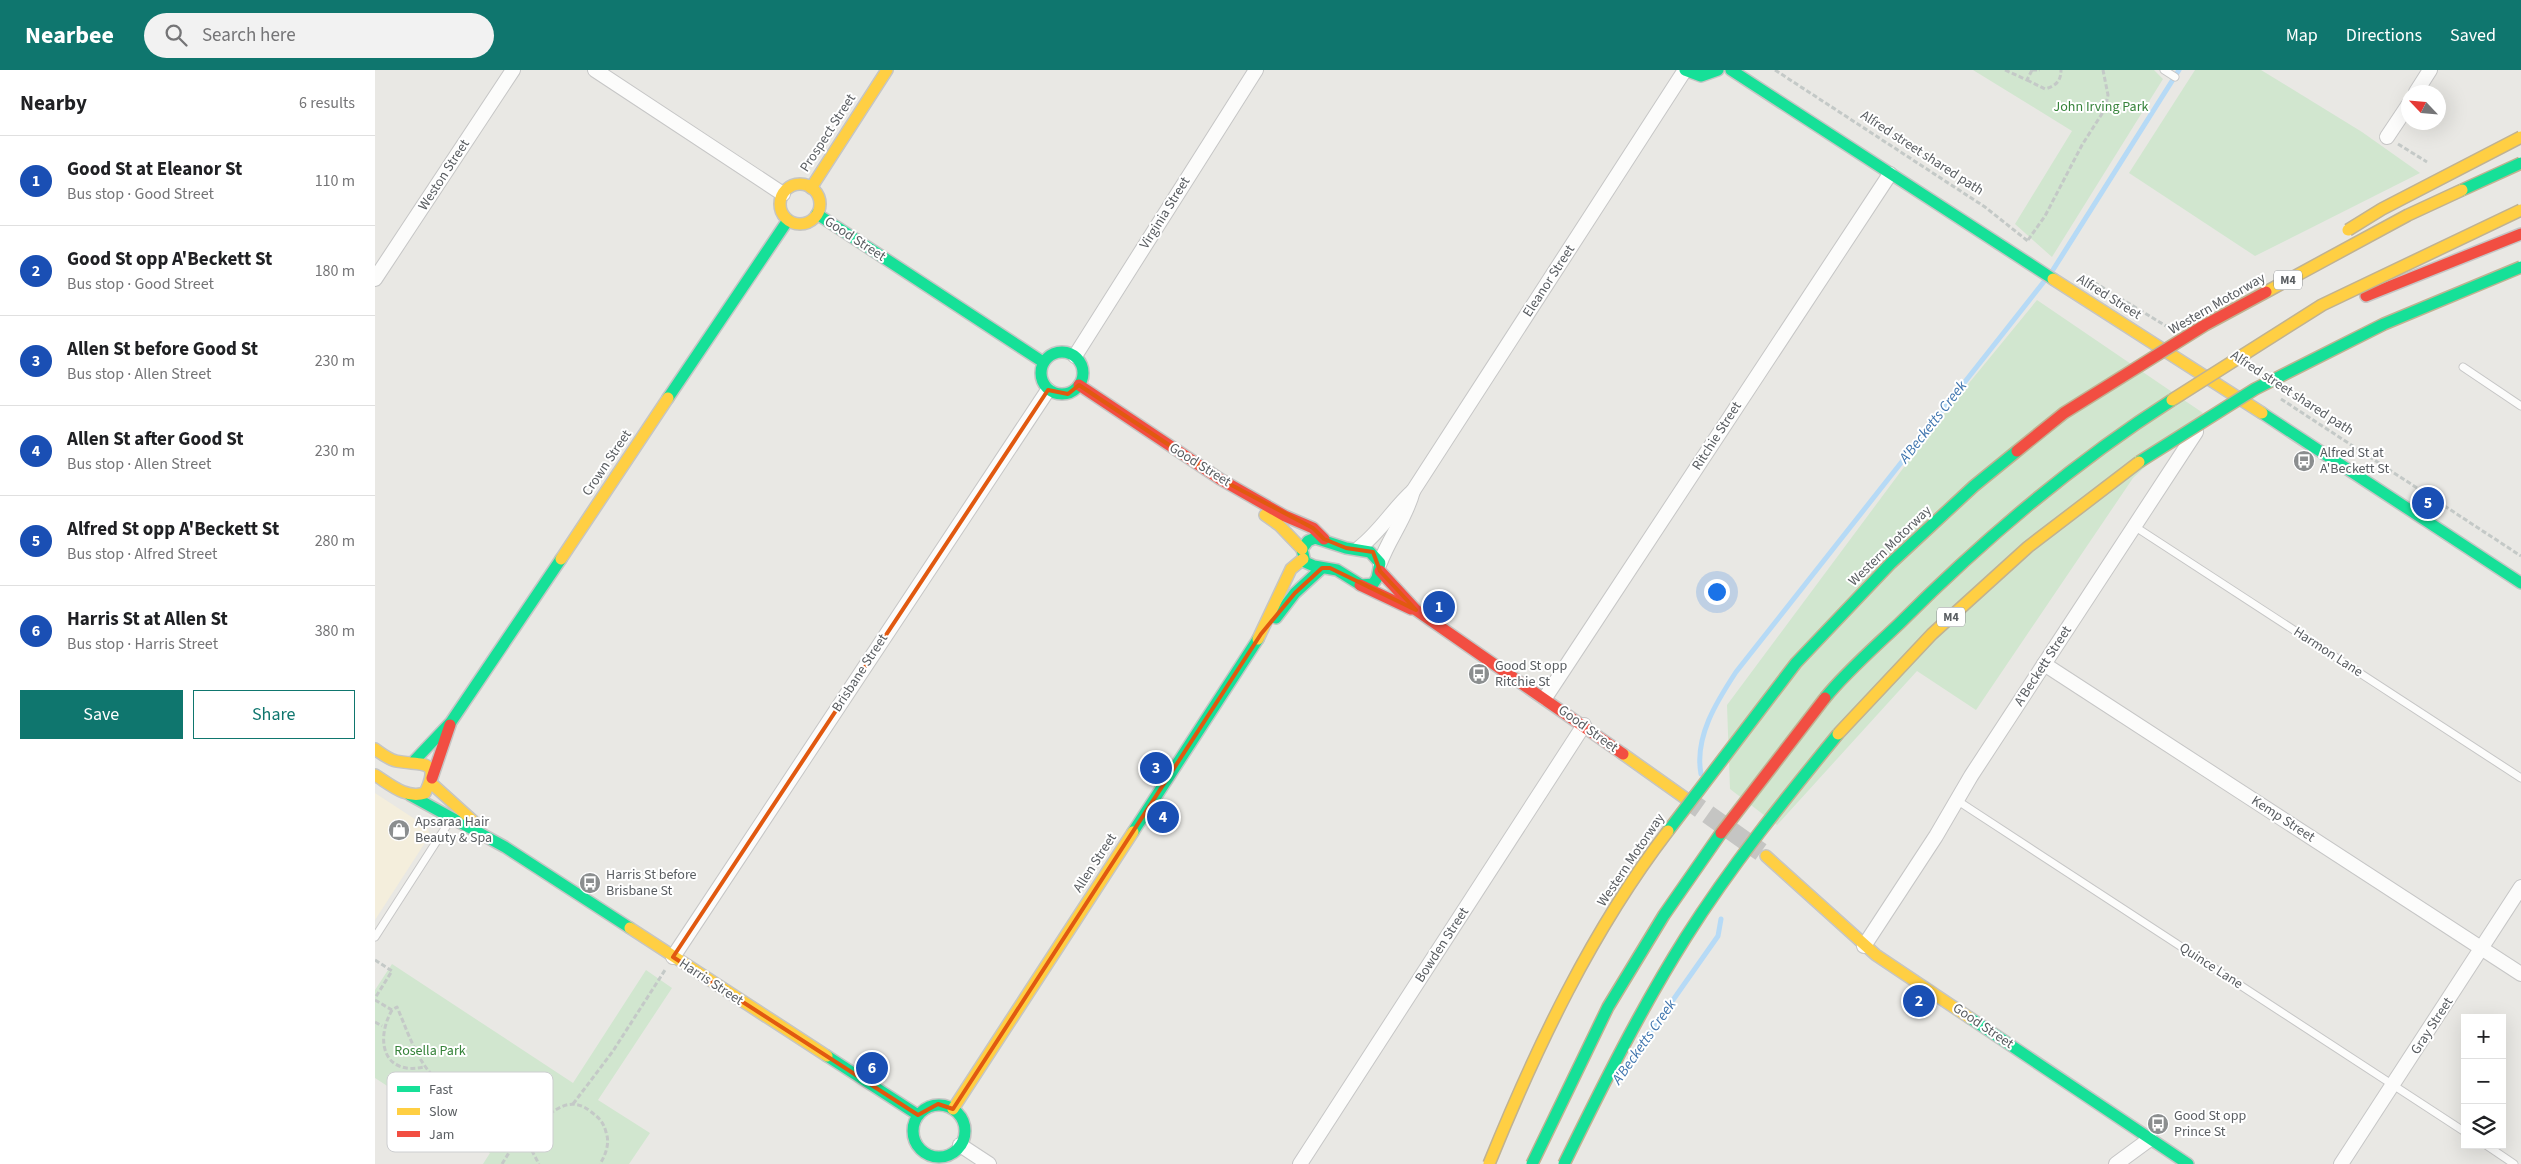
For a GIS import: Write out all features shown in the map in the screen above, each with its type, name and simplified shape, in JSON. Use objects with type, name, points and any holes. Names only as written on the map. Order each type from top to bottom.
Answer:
[{"type":"main road","name":"Prospect Street","points":[[811,188],[887,70]]},
{"type":"main road","points":[[1685,70],[1691,74],[1705,76],[1718,70]]},
{"type":"main road","name":"Alfred Street","points":[[1731,70],[2077,295],[2225,388],[2521,584]]},
{"type":"main road","points":[[2339,235],[2382,209],[2521,137]]},
{"type":"main road","name":"Western Motorway","points":[[1489,1164],[1515,1102],[1603,928],[1651,854],[1796,663],[1891,563],[1973,486],[2064,413],[2222,316],[2408,215],[2521,163]]},
{"type":"main road","points":[[799,184],[811,188],[818,197],[817,214],[807,222],[794,223],[788,220],[781,208],[783,194],[787,189],[799,184]]},
{"type":"main road","name":"M4","points":[[1531,1164],[1608,1007],[1664,915],[1734,814],[1830,692],[1943,580],[2030,503],[2129,427],[2236,358],[2322,305],[2521,210]]},
{"type":"main road","name":"Good Street","points":[[817,214],[1043,362]]},
{"type":"main road","name":"Crown Street","points":[[415,760],[451,722],[788,220]]},
{"type":"main road","points":[[2236,358],[2356,300],[2521,234]]},
{"type":"main road","name":"M4","points":[[1564,1164],[1590,1106],[1663,971],[1759,831],[1860,709],[1974,593],[2100,489],[2239,398],[2393,320],[2521,267]]},
{"type":"main road","points":[[2064,413],[2163,342],[2280,271]]},
{"type":"main road","points":[[1061,352],[1075,356],[1079,360],[1083,373],[1079,385],[1068,394],[1054,394],[1048,390],[1040,377],[1043,362],[1048,356],[1061,352]]},
{"type":"main road","name":"Good Street","points":[[1079,385],[1220,479],[1261,500],[1285,516],[1313,528],[1324,539],[1346,548],[1359,548],[1373,552],[1380,567],[1416,610],[1545,698],[1685,798]]},
{"type":"main road","points":[[1220,479],[1279,525],[1303,554],[1308,541],[1315,538],[1324,539]]},
{"type":"main road","name":"Good Street","points":[[1303,554],[1310,566],[1338,571],[1349,580],[1395,603],[1416,610]]},
{"type":"main road","name":"Allen Street","points":[[953,1109],[1261,634],[1291,569],[1303,554]]},
{"type":"main road","points":[[1361,585],[1373,584],[1380,567]]},
{"type":"main road","name":"Allen Street","points":[[1261,634],[1283,610],[1295,593],[1322,568]]},
{"type":"main road","name":"Crown Street","points":[[431,781],[451,722]]},
{"type":"main road","points":[[375,749],[393,760],[405,762],[415,760]]},
{"type":"main road","name":"Harris Street","points":[[415,760],[429,768],[431,781],[505,847]]},
{"type":"main road","name":"Harris Street","points":[[375,775],[451,819],[505,847],[918,1115]]},
{"type":"main road","points":[[410,795],[421,796],[431,781]]},
{"type":"main road","name":"Good Street","points":[[1766,856],[1820,903],[1864,946],[2188,1164]]},
{"type":"main road","points":[[938,1104],[953,1109],[959,1114],[965,1129],[960,1145],[946,1156],[937,1157],[924,1152],[916,1144],[913,1137],[912,1129],[918,1115],[924,1108],[938,1104]]},
{"type":"main road","points":[[916,1164],[924,1152]]},
{"type":"street","name":"Weston Street","points":[[375,279],[513,70]]},
{"type":"street","points":[[595,70],[783,194]]},
{"type":"street","name":"Virginia Street","points":[[1075,356],[1256,70]]},
{"type":"street","name":"Eleanor Street","points":[[1359,548],[1373,537],[1396,506],[1413,491],[1685,70]]},
{"type":"street","points":[[2420,85],[2430,70]]},
{"type":"street","points":[[2387,137],[2401,116]]},
{"type":"street","name":"Ritchie Street","points":[[1545,698],[1890,174]]},
{"type":"street","name":"A'Beckett Street","points":[[1864,946],[1958,801],[1971,776],[2225,388]]},
{"type":"street","name":"Brisbane Street","points":[[673,957],[1048,390]]},
{"type":"street","name":"Eleanor Street","points":[[1380,567],[1394,533],[1407,512],[1413,491]]},
{"type":"street","name":"Kemp Street","points":[[2044,664],[2521,974]]},
{"type":"street","name":"Bowden Street","points":[[1300,1164],[1583,725]]},
{"type":"street","name":"Gray Street","points":[[2341,1164],[2483,949],[2521,887]]},
{"type":"street","points":[[2116,1164],[2150,1138]]},
{"type":"street","points":[[960,1145],[989,1164]]},
{"type":"lane","points":[[2164,70],[2175,77]]},
{"type":"lane","points":[[2463,367],[2521,406]]},
{"type":"lane","name":"Harmon Lane","points":[[2134,526],[2521,778]]},
{"type":"lane","name":"Quince Lane","points":[[1958,801],[2461,1129]]},
{"type":"lane","points":[[375,937],[451,819]]},
{"type":"lane","points":[[2491,1149],[2514,1164]]},
{"type":"path","name":"Alfred street shared path","points":[[1775,70],[1985,207],[2028,240],[2031,247]]},
{"type":"path","points":[[2005,70],[2045,89],[2054,87],[2061,78],[2061,70]]},
{"type":"path","points":[[2027,80],[2032,70],[2040,70]]},
{"type":"path","points":[[2028,240],[2045,216],[2082,145],[2105,108],[2108,95],[2103,70]]},
{"type":"path","points":[[2078,279],[2093,281],[2167,327]]},
{"type":"path","name":"Alfred street shared path","points":[[2280,398],[2521,556]]},
{"type":"path","points":[[553,1110],[573,1104],[613,1051],[673,957]]},
{"type":"path","points":[[375,960],[392,971],[375,999],[392,1010]]},
{"type":"path","points":[[424,1067],[399,1066],[391,1061],[382,1048],[382,1026],[392,1010],[397,1007],[424,1067],[428,1072]]},
{"type":"path","points":[[375,1022],[382,1026]]},
{"type":"path","points":[[573,1104],[587,1109],[602,1121],[607,1136],[607,1153],[601,1164]]},
{"type":"path","points":[[502,1164],[509,1152]]},
{"type":"path","points":[[533,1152],[539,1164]]},
{"type":"highlighted area","points":[[1079,385],[1220,479],[1313,528],[1324,539],[1346,548],[1373,552],[1380,571],[1416,610],[1330,568],[1322,568],[1295,593],[1261,634],[953,1109],[938,1104],[918,1115],[673,957],[1048,390],[1068,394]]},
{"type":"shaded area","points":[[375,793],[427,827],[430,835],[375,920]]},
{"type":"green space","name":"John Irving Park","points":[[1973,70],[2154,70],[2163,79],[2052,257],[2015,224],[2072,131]]},
{"type":"green space","points":[[2195,70],[2261,70],[2362,132],[2420,173],[2255,256],[2129,173]]},
{"type":"green space","points":[[2037,300],[2203,413],[2133,478],[1976,710],[1917,671],[1777,825],[1730,789],[1727,705],[1942,416]]},
{"type":"green space","name":"Rosella Park","points":[[392,964],[573,1083],[646,970],[672,988],[598,1100],[650,1133],[629,1164],[483,1164],[490,1153],[488,1152],[553,1152],[553,1072],[387,1072],[387,1086],[375,1078],[375,990]]},
{"type":"waterway","name":"A'Becketts Creek","points":[[2051,273],[2179,70]]},
{"type":"waterway","name":"A'Becketts Creek","points":[[1701,774],[1700,760],[1704,733],[1715,707],[1736,672],[2046,279]]},
{"type":"waterway","name":"A'Becketts Creek","points":[[1621,1074],[1718,936],[1721,919]]},
{"type":"tunnel","points":[[1685,798],[1761,852]]},
{"type":"traffic: fast","points":[[1685,70],[1701,76],[1718,70]]},
{"type":"traffic: fast","points":[[1731,70],[2053,279]]},
{"type":"traffic: fast","points":[[2462,190],[2521,163]]},
{"type":"traffic: fast","points":[[817,214],[1043,362]]},
{"type":"traffic: fast","points":[[668,398],[788,220]]},
{"type":"traffic: fast","points":[[2139,462],[2255,389],[2384,324],[2521,267]]},
{"type":"traffic: fast","points":[[1066,352],[1074,355],[1080,361],[1083,373],[1080,385],[1074,391],[1058,394],[1050,391],[1044,385],[1041,369],[1044,361],[1050,355],[1066,352]]},
{"type":"traffic: fast","points":[[1825,698],[1861,659],[1996,533],[2064,476],[2135,424],[2172,400]]},
{"type":"traffic: fast","points":[[2262,413],[2521,583]]},
{"type":"traffic: fast","points":[[1668,831],[1796,663],[1891,563],[1974,486],[2017,451]]},
{"type":"traffic: fast","points":[[1315,538],[1346,548],[1370,552],[1380,563],[1377,578],[1373,584],[1361,585],[1337,570],[1314,566],[1305,562],[1302,549],[1308,541],[1315,538]]},
{"type":"traffic: fast","points":[[415,760],[451,722],[561,559]]},
{"type":"traffic: fast","points":[[1276,618],[1295,593],[1322,568]]},
{"type":"traffic: fast","points":[[1133,832],[1258,639]]},
{"type":"traffic: fast","points":[[1564,1164],[1637,1021],[1686,937],[1740,859],[1838,734]]},
{"type":"traffic: fast","points":[[410,795],[505,847],[630,928]]},
{"type":"traffic: fast","points":[[1532,1164],[1608,1007],[1664,915],[1721,833]]},
{"type":"traffic: fast","points":[[1970,1018],[2188,1164]]},
{"type":"traffic: fast","points":[[827,1056],[918,1115]]},
{"type":"traffic: fast","points":[[934,1105],[944,1105],[953,1109],[961,1117],[965,1131],[961,1145],[953,1153],[944,1157],[934,1157],[925,1153],[917,1145],[913,1136],[913,1126],[917,1117],[925,1109],[934,1105]]},
{"type":"traffic: slow","points":[[811,188],[887,70]]},
{"type":"traffic: slow","points":[[2348,230],[2382,209],[2521,137]]},
{"type":"traffic: slow","points":[[800,184],[814,190],[820,204],[814,218],[800,224],[786,218],[780,204],[786,190],[800,184]]},
{"type":"traffic: slow","points":[[2266,292],[2408,215],[2462,190]]},
{"type":"traffic: slow","points":[[2172,400],[2322,305],[2521,210]]},
{"type":"traffic: slow","points":[[2053,279],[2262,413]]},
{"type":"traffic: slow","points":[[561,559],[668,398]]},
{"type":"traffic: slow","points":[[1838,734],[1932,634],[2028,547],[2139,462]]},
{"type":"traffic: slow","points":[[1265,515],[1279,525],[1302,549]]},
{"type":"traffic: slow","points":[[1258,639],[1291,569],[1303,559]]},
{"type":"traffic: slow","points":[[375,749],[393,760],[426,765],[430,768],[431,774],[425,793],[418,794],[405,793],[375,775]]},
{"type":"traffic: slow","points":[[1623,754],[1685,798]]},
{"type":"traffic: slow","points":[[431,783],[473,821]]},
{"type":"traffic: slow","points":[[1489,1164],[1546,1034],[1590,949],[1640,869],[1668,831]]},
{"type":"traffic: slow","points":[[953,1109],[1133,832]]},
{"type":"traffic: slow","points":[[1766,856],[1876,955],[1970,1018]]},
{"type":"traffic: slow","points":[[630,928],[827,1056]]},
{"type":"traffic: jam","points":[[2366,296],[2521,234]]},
{"type":"traffic: jam","points":[[2017,451],[2064,413],[2205,325],[2266,292]]},
{"type":"traffic: jam","points":[[1079,385],[1220,479],[1285,516],[1313,528],[1324,539]]},
{"type":"traffic: jam","points":[[1380,571],[1416,610],[1623,754]]},
{"type":"traffic: jam","points":[[1360,585],[1411,609]]},
{"type":"traffic: jam","points":[[1721,833],[1825,698]]},
{"type":"traffic: jam","points":[[432,778],[450,725]]},
{"type":"place","name":"Alfred St at A'Beckett St","points":[[2304,461]]},
{"type":"place","name":"Alfred St opp A'Beckett St","points":[[2428,503]]},
{"type":"place","name":"Good St at Eleanor St","points":[[1439,607]]},
{"type":"place","name":"Good St opp Ritchie St","points":[[1479,674]]},
{"type":"place","name":"Allen St before Good St","points":[[1156,768]]},
{"type":"place","name":"Allen St after Good St","points":[[1163,817]]},
{"type":"place","name":"Apsaraa Hair Beauty & Spa","points":[[399,830]]},
{"type":"place","name":"Harris St before Brisbane St","points":[[590,883]]},
{"type":"place","name":"Good St opp A'Beckett St","points":[[1919,1001]]},
{"type":"place","name":"Harris St at Allen St","points":[[872,1068]]},
{"type":"place","name":"Good St opp Prince St","points":[[2158,1124]]}]
